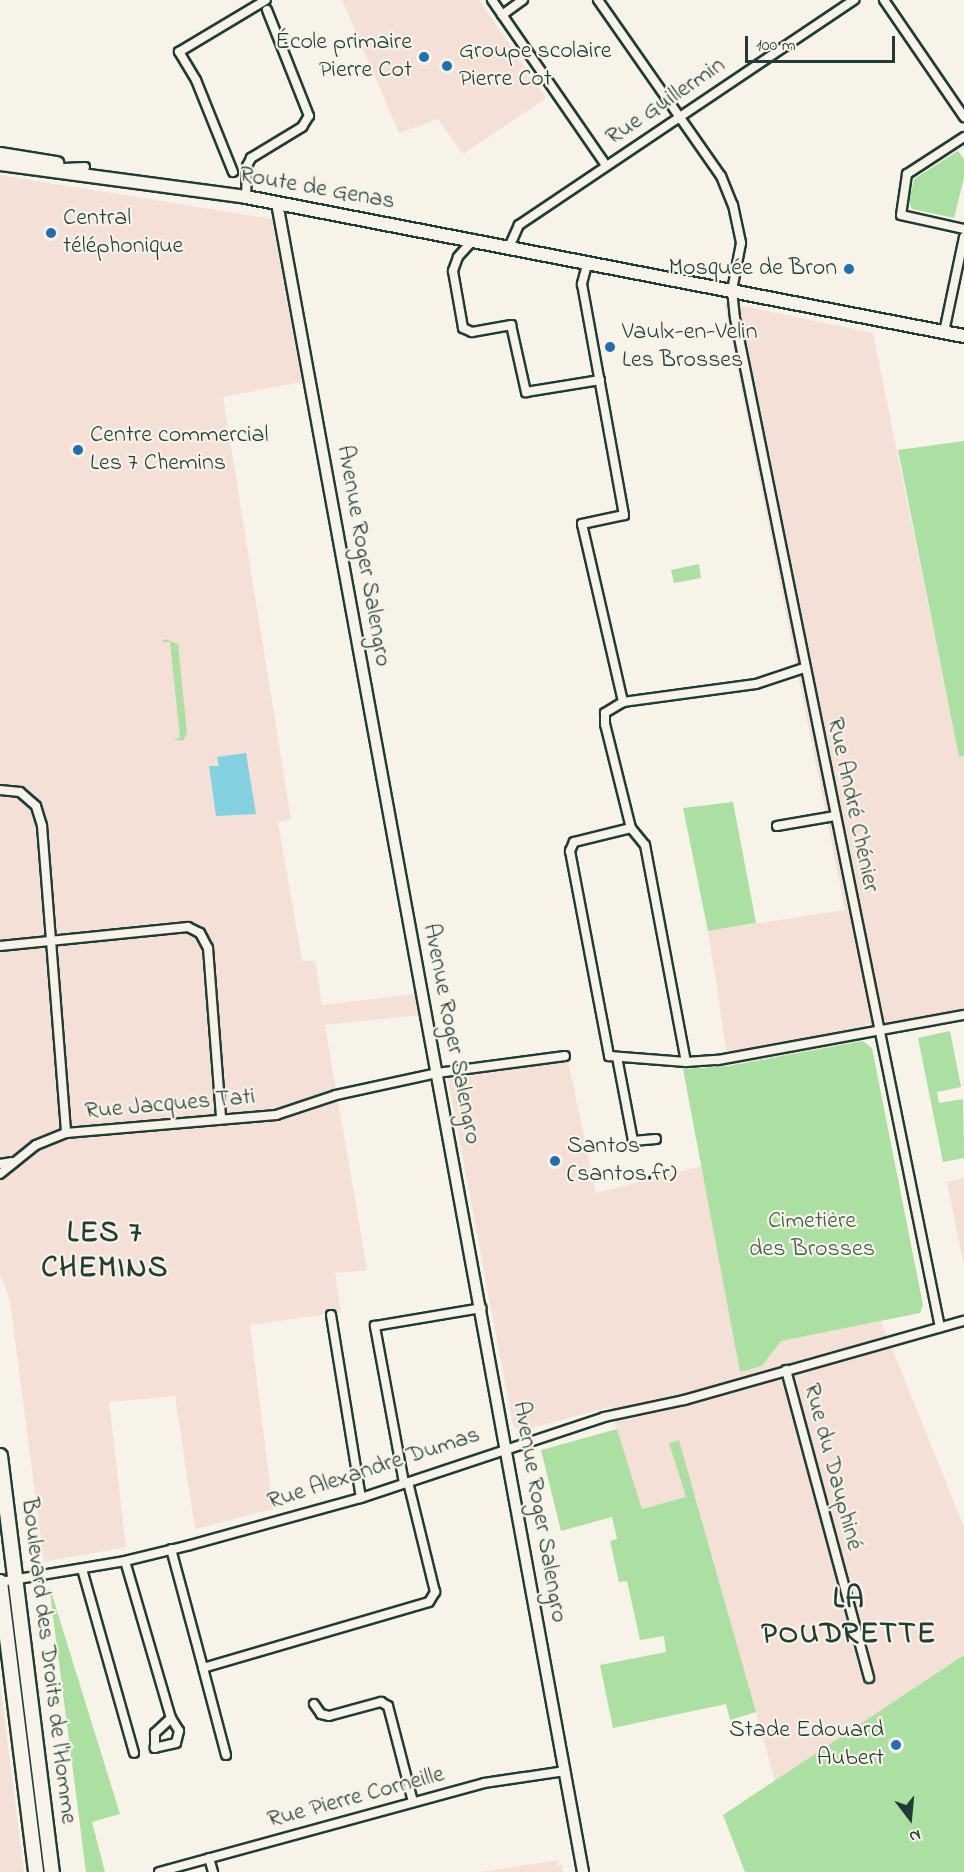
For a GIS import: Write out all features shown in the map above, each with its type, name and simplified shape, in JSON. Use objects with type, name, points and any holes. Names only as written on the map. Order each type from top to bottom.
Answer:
[{"type":"main road","name":"Route de Genas","points":[[0,154],[85,167],[152,182]]},
{"type":"main road","name":"Route de Genas","points":[[0,164],[152,182],[246,197],[510,245],[964,336]]},
{"type":"main road","name":"Boulevard des Droits de l'Homme","points":[[0,1456],[52,1872]]},
{"type":"main road","name":"Boulevard des Droits de l'Homme","points":[[0,1582],[36,1872]]},
{"type":"street","points":[[233,172],[195,80],[179,52],[267,0]]},
{"type":"street","points":[[492,0],[606,165]]},
{"type":"street","points":[[502,15],[523,0]]},
{"type":"street","points":[[598,0],[678,118],[721,176],[734,205],[741,243],[732,290]]},
{"type":"street","name":"Rue Guillermin","points":[[510,245],[519,225],[854,0]]},
{"type":"street","points":[[884,0],[964,117]]},
{"type":"street","points":[[246,197],[246,166],[251,158],[302,127],[309,116],[267,10]]},
{"type":"street","points":[[964,136],[907,174],[901,215],[964,229]]},
{"type":"street","points":[[0,159],[85,167]]},
{"type":"street","name":"Avenue Roger Salengro","points":[[277,203],[583,1872]]},
{"type":"street","points":[[944,332],[964,237]]},
{"type":"street","points":[[474,239],[458,257],[453,271],[463,328],[472,332],[512,325],[526,392],[600,380]]},
{"type":"street","points":[[588,261],[582,284],[624,514],[582,524],[623,702]]},
{"type":"street","name":"Rue André Chénier","points":[[732,290],[804,668],[940,1327]]},
{"type":"street","points":[[686,1062],[645,845],[631,828],[605,724],[605,712],[623,702],[756,684],[804,668]]},
{"type":"street","points":[[0,790],[20,792],[36,806],[51,942],[66,1133]]},
{"type":"street","points":[[777,826],[835,816]]},
{"type":"street","points":[[631,828],[574,842],[570,851],[633,1141],[656,1138]]},
{"type":"street","points":[[0,946],[188,927],[200,933],[208,948],[221,1118]]},
{"type":"street","points":[[613,1057],[686,1062],[879,1032],[964,1014]]},
{"type":"street","name":"Rue Jacques Tati","points":[[0,1174],[11,1162],[36,1145],[66,1133],[276,1115],[336,1095],[437,1072],[565,1056]]},
{"type":"street","name":"Rue Jacques Tati","points":[[0,1164],[11,1162]]},
{"type":"street","points":[[203,1668],[429,1602],[435,1592],[406,1483],[375,1326],[481,1308]]},
{"type":"street","points":[[331,1315],[361,1498]]},
{"type":"street","name":"Rue Alexandre Dumas","points":[[0,1582],[125,1561],[171,1550],[361,1498],[506,1447],[604,1417],[684,1400],[964,1322]]},
{"type":"street","name":"Rue du Dauphiné","points":[[786,1370],[869,1678]]},
{"type":"street","points":[[171,1550],[226,1755]]},
{"type":"street","points":[[125,1561],[171,1718]]},
{"type":"street","points":[[82,1569],[134,1753]]},
{"type":"street","points":[[314,1704],[321,1714],[329,1716],[381,1702],[388,1706],[413,1802]]},
{"type":"street","name":"Rue Pierre Corneille","points":[[159,1872],[484,1783],[565,1771]]},
{"type":"street","points":[[209,1858],[213,1872]]},
{"type":"shaded area","name":"Groupe scolaire Pierre Cot","points":[[342,0],[479,0],[546,98],[463,154],[438,119],[399,133]]},
{"type":"shaded area","points":[[0,175],[272,219],[302,382],[223,397],[291,820],[278,822],[302,961],[315,961],[322,1005],[415,994],[419,1015],[325,1025],[367,1270],[335,1273],[341,1312],[250,1325],[273,1509],[195,1529],[175,1396],[109,1402],[126,1547],[44,1562],[10,1301],[0,1274]]},
{"type":"shaded area","points":[[724,302],[873,333],[959,757],[964,756],[964,1015],[879,1032],[866,1022],[863,1041],[729,1066],[708,931],[845,910]]},
{"type":"shaded area","points":[[568,1061],[596,1193],[702,1166],[740,1372],[762,1366],[781,1341],[881,1321],[964,1527],[964,1655],[775,1781],[695,1495],[642,1509],[610,1407],[520,1431],[513,1426],[448,1079]]},
{"type":"shaded area","points":[[964,1178],[964,1266],[947,1182]]},
{"type":"shaded area","points":[[0,1680],[1,1691],[24,1872],[0,1872]]},
{"type":"shaded area","points":[[559,1860],[556,1866],[563,1865],[563,1872],[480,1872]]},
{"type":"green space","points":[[958,151],[964,159],[964,178],[954,218],[912,209],[909,202],[914,179]]},
{"type":"green space","points":[[964,441],[964,756],[959,757],[898,450]]},
{"type":"green space","points":[[699,564],[701,578],[674,583],[671,570]]},
{"type":"green space","points":[[164,639],[178,644],[187,733],[183,741],[172,739],[180,738],[170,642],[162,642]]},
{"type":"green space","points":[[733,802],[756,923],[708,931],[683,808]]},
{"type":"green space","points":[[950,1031],[961,1087],[937,1092],[939,1103],[963,1099],[964,1158],[943,1162],[918,1038]]},
{"type":"green space","name":"Cimetière des Brosses","points":[[863,1041],[872,1048],[923,1305],[920,1313],[781,1341],[762,1366],[740,1372],[683,1069],[729,1066]]},
{"type":"green space","points":[[617,1429],[642,1509],[686,1497],[669,1443],[679,1440],[756,1712],[730,1720],[726,1704],[613,1728],[600,1665],[666,1652],[664,1636],[640,1640],[627,1581],[619,1582],[610,1541],[617,1539],[612,1517],[561,1531],[541,1450]]},
{"type":"green space","points":[[49,1585],[120,1814],[92,1822],[105,1872],[86,1872]]},
{"type":"green space","name":"Stade Edouard Aubert","points":[[964,1655],[964,1872],[745,1872],[723,1815]]},
{"type":"water","points":[[246,753],[256,814],[216,816],[209,766],[219,766],[217,757]]},
{"type":"place","name":"École primaire Pierre Cot","points":[[424,57]]},
{"type":"place","name":"Groupe scolaire Pierre Cot","points":[[447,66]]},
{"type":"place","name":"Central téléphonique","points":[[51,233]]},
{"type":"place","name":"Mosquée de Bron","points":[[849,269]]},
{"type":"place","name":"Vaulx-en-Velin Les Brosses","points":[[610,347]]},
{"type":"place","name":"Centre commercial Les 7 Chemins","points":[[78,450]]},
{"type":"place","name":"Santos (santos.fr)","points":[[555,1161]]},
{"type":"place","name":"Stade Edouard Aubert","points":[[896,1745]]},
{"type":"district","name":"LES 7 CHEMINS","points":[[105,1251]]},
{"type":"district","name":"LA POUDRETTE","points":[[849,1617]]}]
